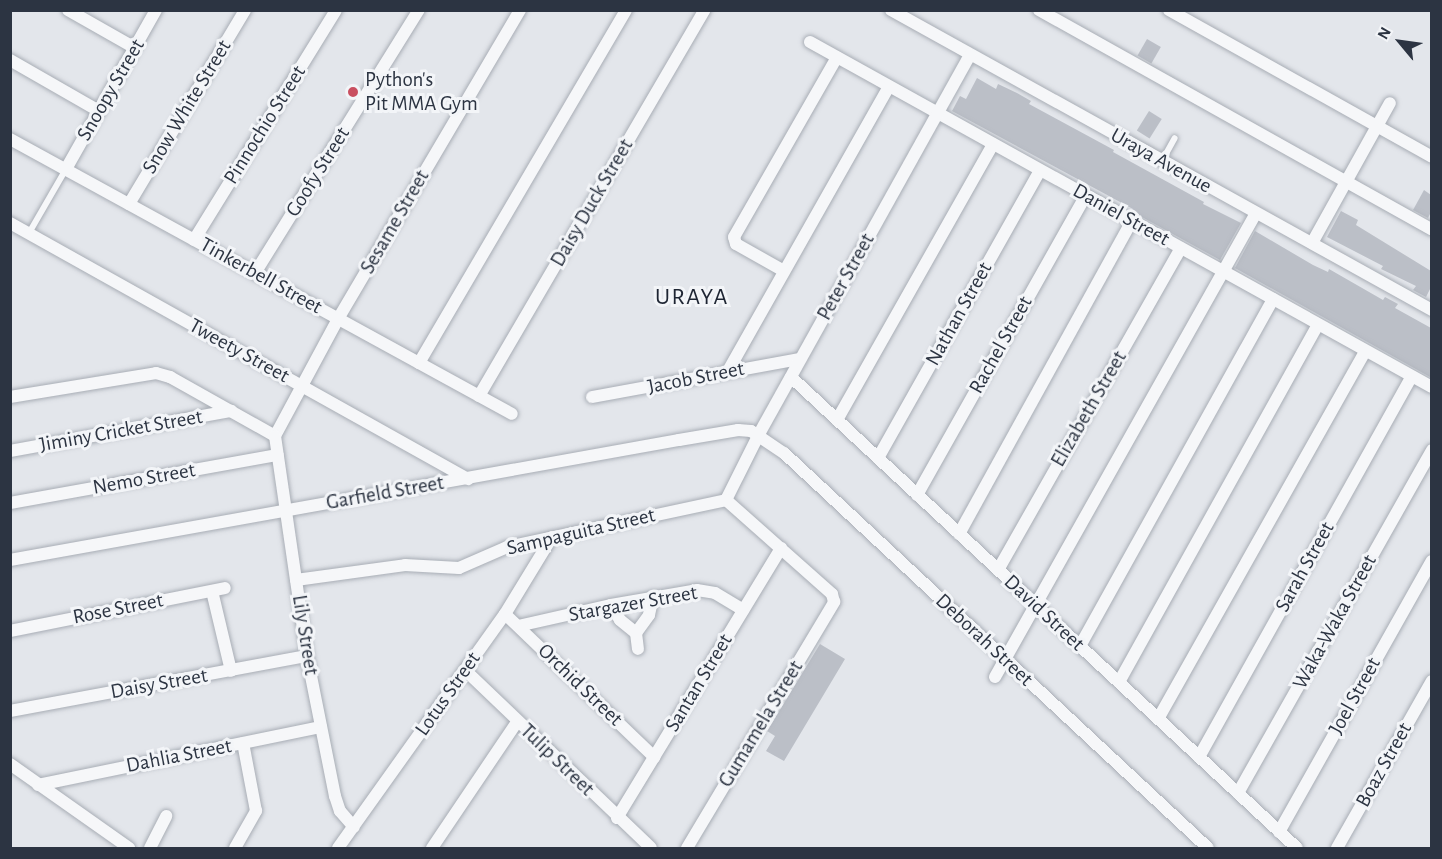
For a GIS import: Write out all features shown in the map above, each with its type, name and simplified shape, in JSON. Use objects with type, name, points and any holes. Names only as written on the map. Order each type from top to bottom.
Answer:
[{"type":"street","points":[[68,10],[135,48]]},
{"type":"street","name":"Snoopy Street","points":[[66,169],[156,10]]},
{"type":"street","name":"Snow White Street","points":[[129,204],[245,10]]},
{"type":"street","name":"Pinnochio Street","points":[[194,240],[336,10]]},
{"type":"street","name":"Goofy Street","points":[[255,273],[419,10]]},
{"type":"street","points":[[419,363],[626,10]]},
{"type":"street","name":"Daisy Duck Street","points":[[479,396],[705,10]]},
{"type":"street","name":"Uraya Avenue","points":[[891,10],[1431,310]]},
{"type":"street","points":[[1039,10],[1431,230]]},
{"type":"street","points":[[1169,10],[1431,157]]},
{"type":"street","name":"Sesame Street","points":[[275,436],[338,319],[515,12]]},
{"type":"street","name":"Daniel Street","points":[[810,42],[1431,387]]},
{"type":"street","name":"Peter Street","points":[[726,500],[800,359],[970,55]]},
{"type":"street","points":[[784,271],[736,243],[734,237],[837,57]]},
{"type":"street","points":[[10,60],[99,111]]},
{"type":"street","points":[[729,371],[889,86]]},
{"type":"street","points":[[1312,243],[1390,103]]},
{"type":"street","name":"Tinkerbell Street","points":[[10,139],[512,414]]},
{"type":"street","points":[[837,420],[993,144]]},
{"type":"street","name":"Nathan Street","points":[[878,458],[1040,170]]},
{"type":"street","name":"Rachel Street","points":[[917,495],[1086,195]]},
{"type":"street","points":[[995,677],[1256,213]]},
{"type":"street","points":[[959,534],[1132,221]]},
{"type":"street","name":"Tweety Street","points":[[10,223],[468,479]]},
{"type":"street","name":"Elizabeth Street","points":[[998,570],[1181,248]]},
{"type":"street","points":[[1080,646],[1273,299]]},
{"type":"street","points":[[1119,682],[1318,324]]},
{"type":"street","points":[[1158,719],[1365,351]]},
{"type":"street","name":"Jacob Street","points":[[592,397],[800,359]]},
{"type":"street","points":[[10,397],[156,373],[170,377],[275,436]]},
{"type":"street","name":"Sarah Street","points":[[1199,757],[1412,376]]},
{"type":"street","name":"David Street","points":[[791,377],[1297,849]]},
{"type":"street","name":"Jiminy Cricket Street","points":[[10,451],[231,411]]},
{"type":"street","name":"Garfield Street","points":[[10,560],[738,430],[759,434]]},
{"type":"street","name":"Deborah Street","points":[[759,434],[784,453],[1208,849]]},
{"type":"street","name":"Lily Street","points":[[275,436],[307,656],[321,727],[337,804],[354,827]]},
{"type":"street","name":"Waka-Waka Street","points":[[1238,793],[1431,450]]},
{"type":"street","name":"Nemo Street","points":[[10,503],[278,455]]},
{"type":"street","points":[[726,500],[780,548]]},
{"type":"street","name":"Sampaguita Street","points":[[296,580],[405,565],[459,568],[507,547],[726,500]]},
{"type":"street","name":"Lotus Street","points":[[338,849],[505,614],[552,537]]},
{"type":"street","name":"Gumamela Street","points":[[687,849],[834,600],[832,594],[780,548]]},
{"type":"street","name":"Santan Street","points":[[617,818],[780,548]]},
{"type":"street","name":"Joel Street","points":[[1279,832],[1431,561]]},
{"type":"street","name":"Rose Street","points":[[10,631],[219,589],[231,670]]},
{"type":"street","name":"Stargazer Street","points":[[518,626],[653,596],[705,589],[743,610]]},
{"type":"street","points":[[638,649],[636,633],[649,615],[653,596]]},
{"type":"street","points":[[612,605],[620,620],[636,633]]},
{"type":"street","name":"Orchid Street","points":[[505,614],[654,757]]},
{"type":"street","name":"Daisy Street","points":[[10,711],[307,656]]},
{"type":"street","name":"Tulip Street","points":[[465,670],[651,849]]},
{"type":"street","name":"Boaz Street","points":[[1337,849],[1431,685]]},
{"type":"street","points":[[432,849],[517,722]]},
{"type":"street","name":"Dahlia Street","points":[[38,785],[321,727]]},
{"type":"street","points":[[235,849],[256,811],[243,743]]},
{"type":"street","points":[[10,764],[129,849]]},
{"type":"street","points":[[150,849],[166,816]]},
{"type":"lane","points":[[1161,161],[1174,138]]},
{"type":"lane","points":[[29,234],[66,169]]},
{"type":"building","points":[[1147,39],[1161,47],[1151,63],[1138,55]]},
{"type":"building","points":[[977,78],[996,89],[998,84],[1017,93],[1031,101],[1029,104],[1114,150],[1113,152],[1204,202],[1203,204],[1241,223],[1220,260],[1131,211],[1133,209],[952,111],[960,96],[966,99]]},
{"type":"building","points":[[1149,111],[1162,119],[1150,138],[1137,131]]},
{"type":"building","points":[[1424,190],[1431,195],[1431,212],[1428,218],[1413,210]]},
{"type":"building","points":[[1341,211],[1358,220],[1356,225],[1431,271],[1431,287],[1426,297],[1413,290],[1416,286],[1381,269],[1383,266],[1327,237]]},
{"type":"building","points":[[1255,231],[1313,265],[1328,272],[1329,269],[1383,300],[1385,297],[1398,304],[1395,308],[1431,328],[1430,377],[1235,268]]},
{"type":"building","points":[[820,644],[845,659],[784,761],[766,751],[775,736],[767,731]]},
{"type":"place","name":"Python's Pit MMA Gym","points":[[353,92]]},
{"type":"district","name":"URAYA","points":[[692,298]]}]
